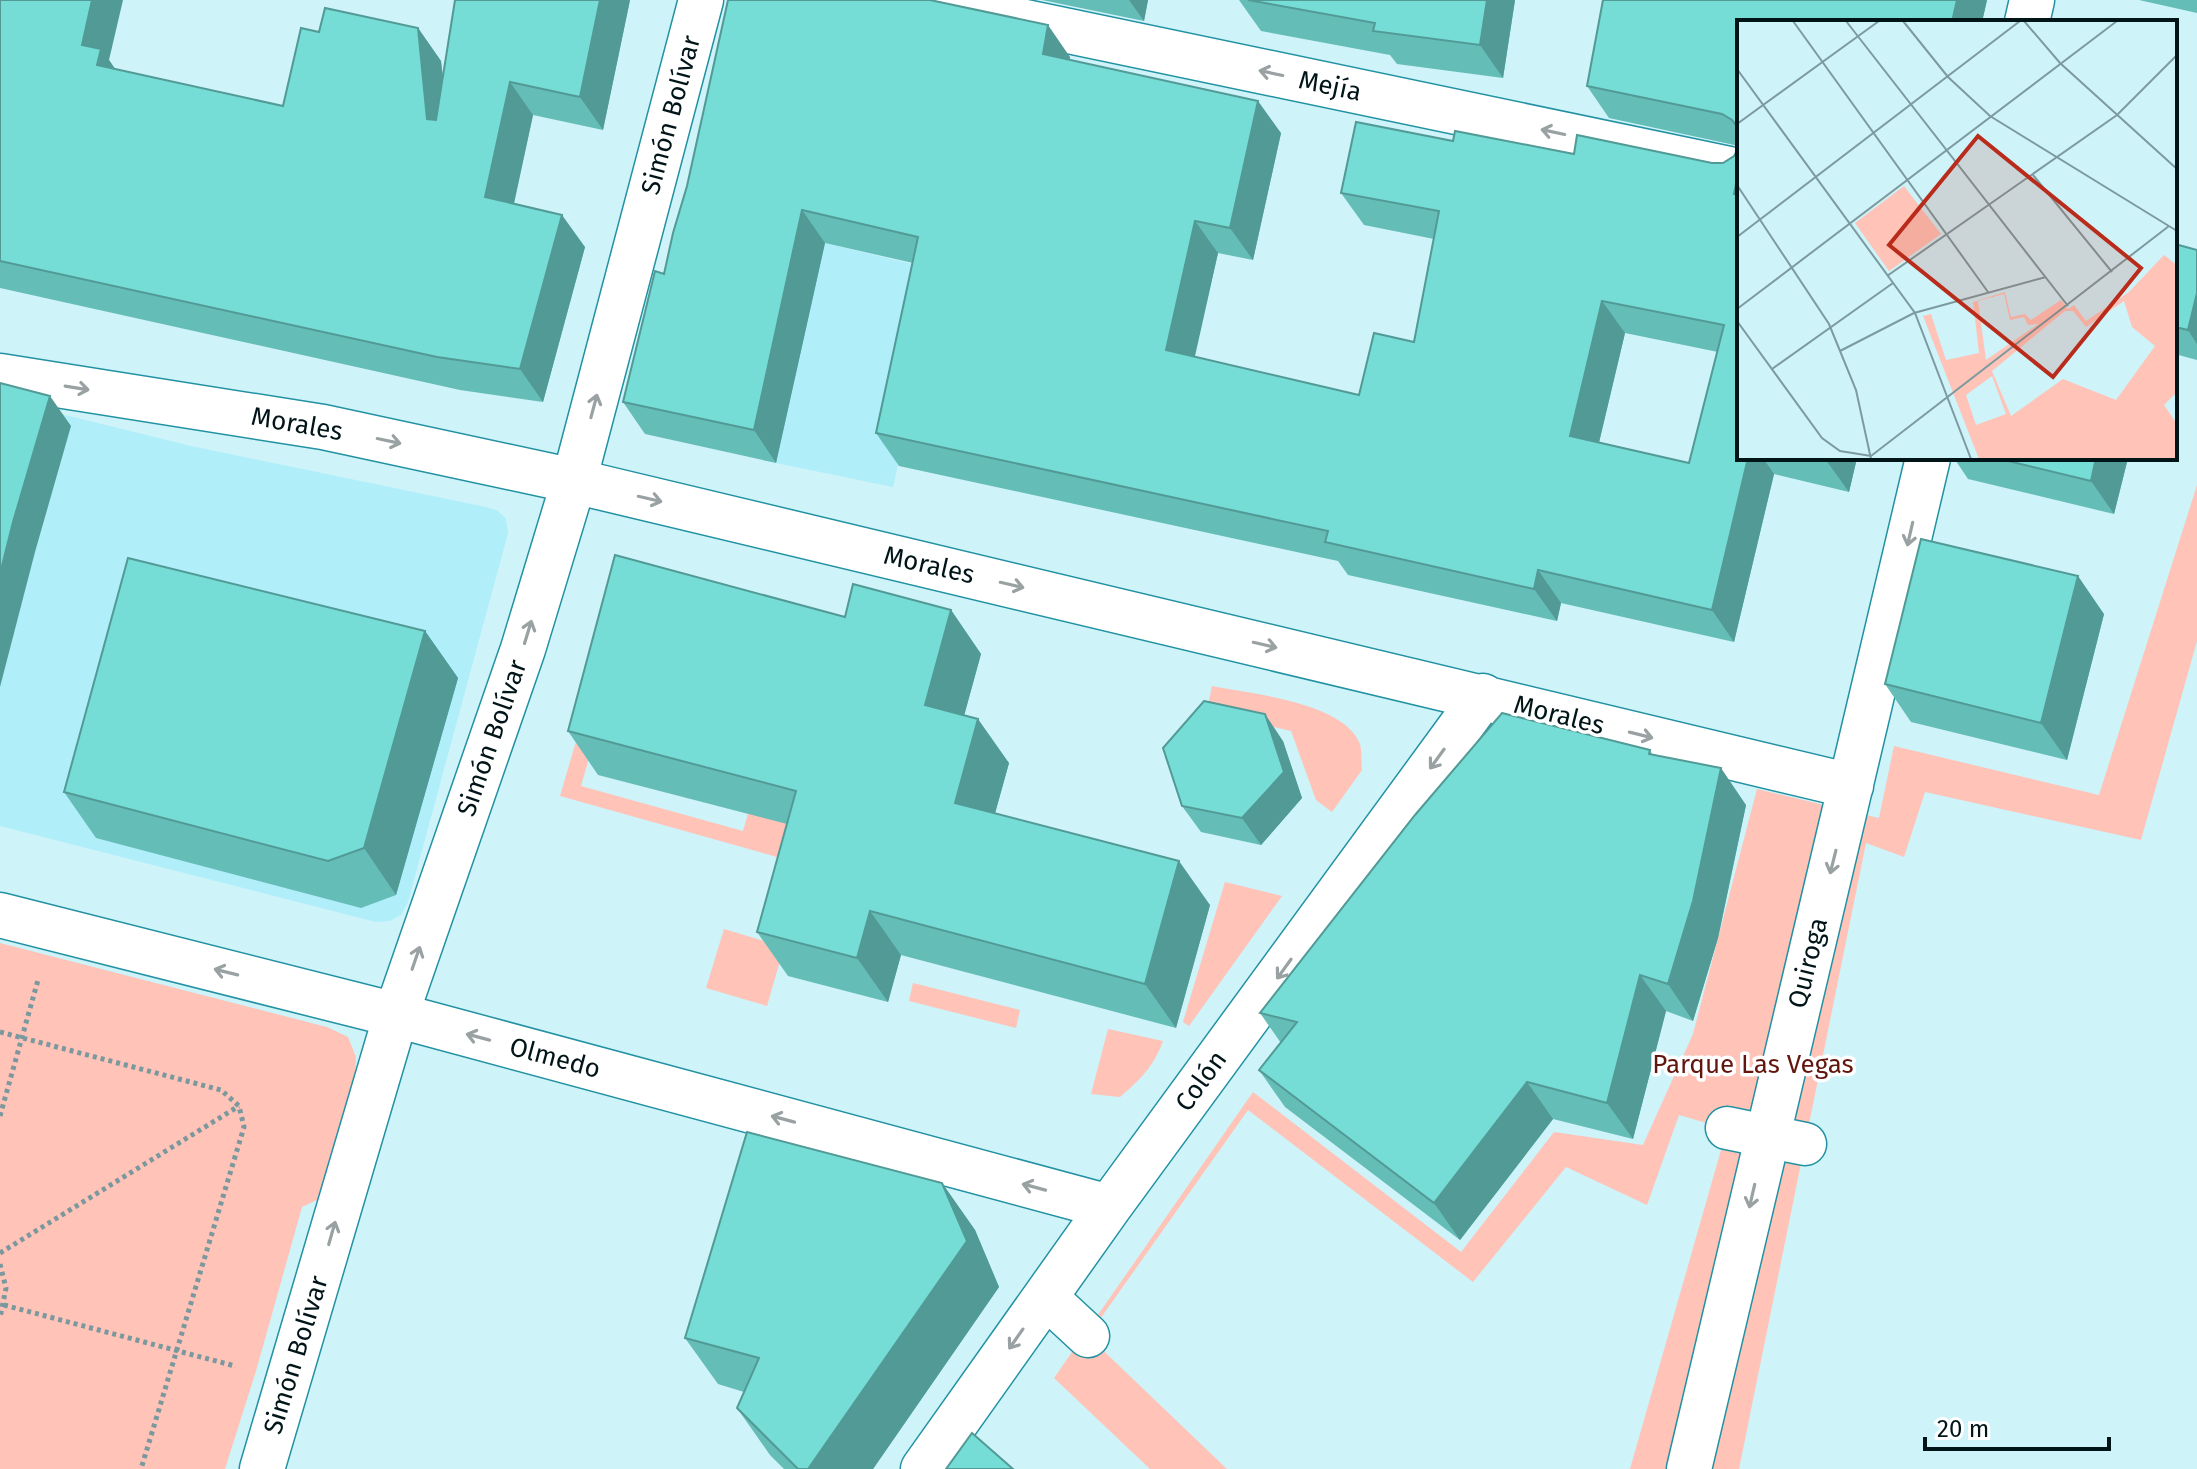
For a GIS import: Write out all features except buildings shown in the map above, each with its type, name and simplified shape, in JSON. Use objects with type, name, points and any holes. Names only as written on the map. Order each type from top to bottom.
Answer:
[{"type":"street","name":"Simón Bolívar","points":[[262,1469],[396,1015],[523,649],[574,481],[701,0]]},
{"type":"street","name":"Mejía","points":[[920,0],[1737,171]]},
{"type":"street","points":[[2027,20],[2032,0]]},
{"type":"street","name":"Morales","points":[[0,376],[323,427],[574,481],[1851,786]]},
{"type":"street","name":"Quiroga","points":[[1689,1469],[1928,460]]},
{"type":"street","name":"Colón","points":[[923,1469],[1109,1207],[1483,696]]},
{"type":"street","name":"Olmedo","points":[[0,915],[396,1015],[1109,1207]]},
{"type":"street","points":[[1046,1297],[1088,1336]]},
{"type":"path","points":[[0,1116],[52,929]]},
{"type":"path","points":[[0,1032],[221,1090],[239,1106],[244,1127],[141,1469]]},
{"type":"path","points":[[0,1253],[239,1106]]},
{"type":"path","points":[[0,1264],[6,1288],[0,1318]]},
{"type":"path","points":[[4,1305],[289,1380]]},
{"type":"shaded area","points":[[825,243],[941,271],[893,487],[776,463]]},
{"type":"shaded area","points":[[0,399],[191,446],[486,507],[498,511],[506,519],[508,533],[408,902],[401,915],[390,921],[376,922],[0,826]]},
{"type":"green space","name":"Parque Las Vegas","points":[[2197,485],[2197,641],[2141,840],[1925,792],[1904,857],[1866,843],[1739,1469],[1630,1469],[1727,1129],[1679,1115],[1647,1205],[1566,1167],[1473,1282],[1248,1110],[1088,1336],[1227,1469],[1150,1469],[1054,1378],[1253,1092],[1461,1252],[1554,1132],[1643,1145],[1693,1034],[1757,789],[1879,818],[1894,746],[2099,795]]},
{"type":"green space","points":[[628,564],[639,583],[581,786],[743,831],[768,744],[809,866],[560,796]]},
{"type":"green space","points":[[1212,686],[1295,702],[1336,718],[1351,730],[1360,744],[1362,770],[1332,812],[1316,800],[1291,731],[1207,711]]},
{"type":"green space","points":[[1225,882],[1282,896],[1189,1026],[1183,1022]]},
{"type":"green space","points":[[724,929],[784,947],[767,1006],[706,988]]},
{"type":"green space","points":[[0,943],[327,1027],[348,1037],[356,1057],[355,1079],[321,1198],[302,1207],[225,1469],[0,1469]]},
{"type":"green space","points":[[913,983],[1020,1010],[1016,1028],[909,1001]]},
{"type":"green space","points":[[1108,1029],[1163,1041],[1146,1072],[1120,1097],[1091,1094]]}]
